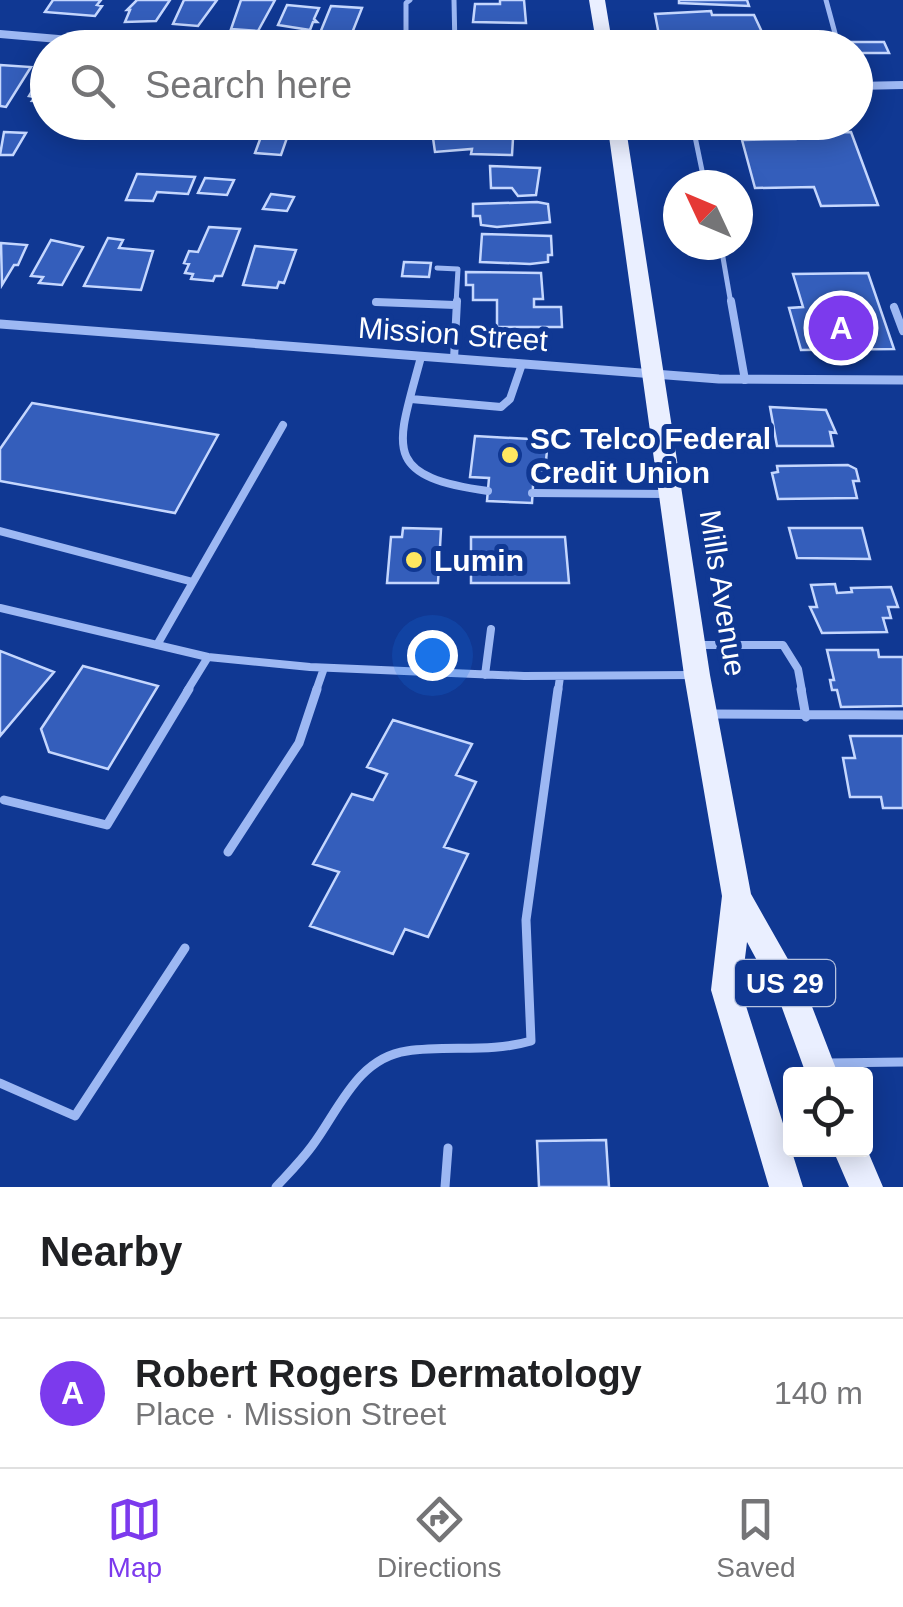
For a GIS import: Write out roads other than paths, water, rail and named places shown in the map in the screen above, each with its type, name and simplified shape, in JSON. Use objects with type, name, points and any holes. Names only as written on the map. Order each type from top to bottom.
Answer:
[{"type":"main road","points":[[597,0],[602,30]]},
{"type":"main road","name":"Mills Avenue","points":[[619,140],[697,674],[738,896],[726,990],[786,1187]]},
{"type":"main road","name":"Mills Avenue","points":[[738,896],[795,1001],[819,1067]]},
{"type":"main road","points":[[853,1157],[866,1187]]},
{"type":"street","points":[[0,34],[30,37]]},
{"type":"street","points":[[873,86],[903,85]]},
{"type":"street","name":"Mission Street","points":[[0,324],[745,380],[903,380]]},
{"type":"lane","points":[[406,30],[406,3],[410,0]]},
{"type":"lane","points":[[454,0],[454,30]]},
{"type":"lane","points":[[826,0],[834,30]]},
{"type":"lane","points":[[696,140],[702,170]]},
{"type":"lane","points":[[724,260],[745,380]]},
{"type":"lane","points":[[437,268],[458,269],[454,360]]},
{"type":"lane","points":[[376,302],[456,305]]},
{"type":"lane","points":[[894,307],[903,331]]},
{"type":"lane","points":[[422,357],[401,441],[404,461],[420,480],[442,487],[488,491]]},
{"type":"lane","points":[[411,399],[500,407],[510,399],[522,364]]},
{"type":"lane","points":[[157,646],[283,425]]},
{"type":"lane","points":[[532,493],[670,494]]},
{"type":"lane","points":[[0,531],[193,582]]},
{"type":"lane","points":[[0,608],[208,656],[324,668],[560,677],[697,674]]},
{"type":"lane","points":[[485,675],[491,630]]},
{"type":"lane","points":[[693,645],[783,645],[798,669],[806,717]]},
{"type":"lane","points":[[4,800],[107,825],[208,656]]},
{"type":"lane","points":[[228,852],[299,744],[324,668]]},
{"type":"lane","points":[[276,1187],[311,1148],[357,1080],[384,1056],[422,1051],[506,1051],[531,1041],[526,920],[560,677]]},
{"type":"lane","points":[[704,714],[903,715]]},
{"type":"lane","points":[[0,1084],[74,1116],[185,948]]},
{"type":"lane","points":[[844,1067],[903,1062]]},
{"type":"lane","points":[[445,1187],[448,1148]]},
{"type":"place","name":"Robert Rogers Dermatology","points":[[841,328]]},
{"type":"place","name":"SC Telco Federal Credit Union","points":[[510,455]]},
{"type":"place","name":"Lumin","points":[[414,560]]}]
